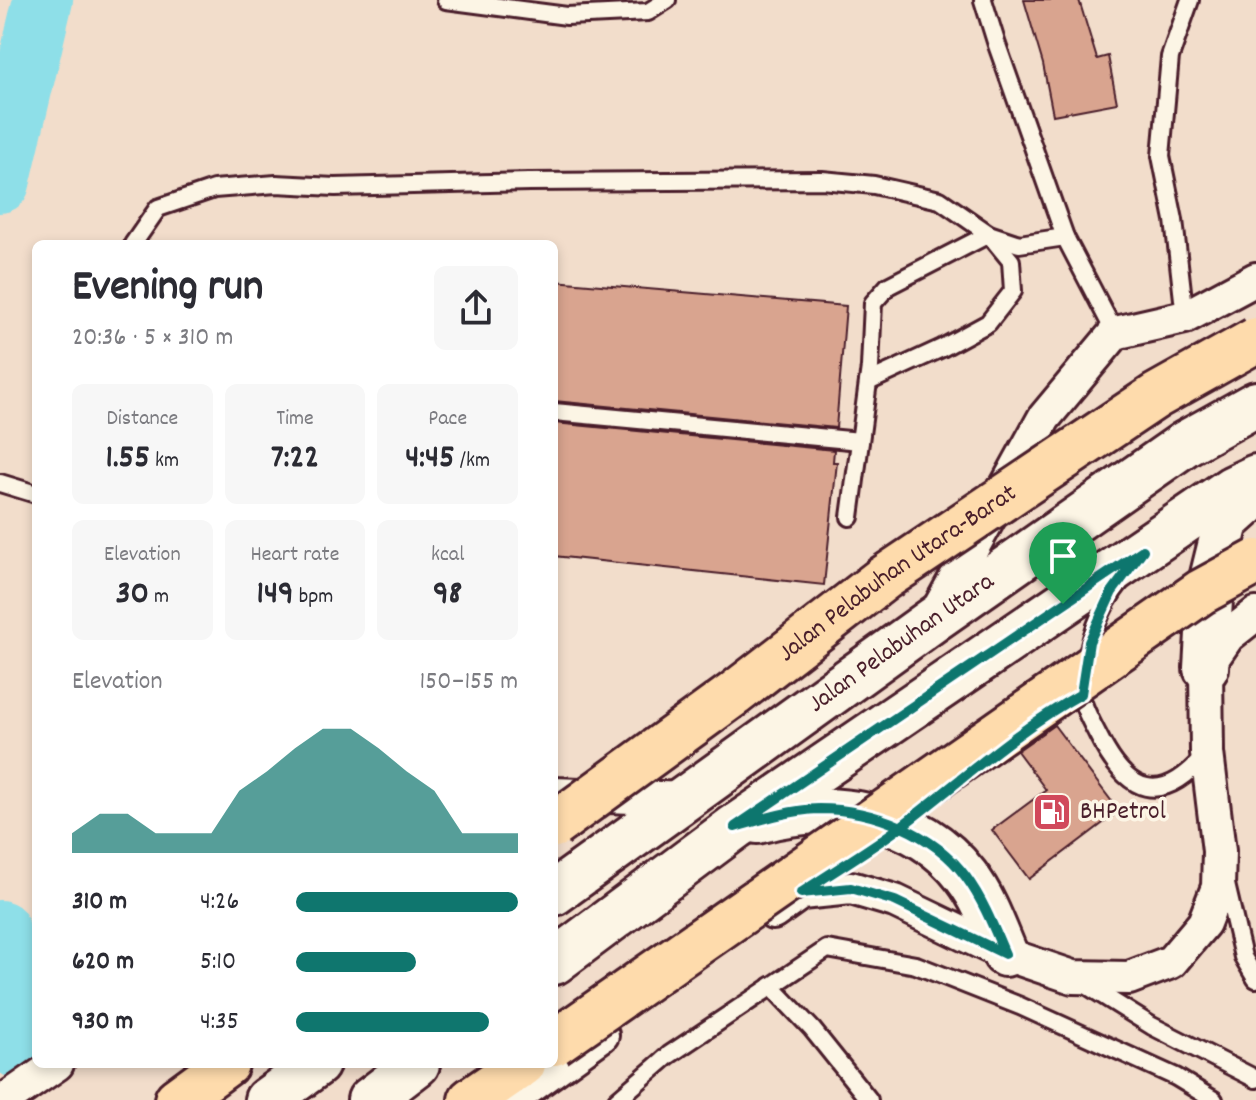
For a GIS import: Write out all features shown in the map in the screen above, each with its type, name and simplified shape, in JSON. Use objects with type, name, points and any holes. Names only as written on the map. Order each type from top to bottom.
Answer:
[{"type":"main road","name":"Jalan Pelabuhan Utara-Barat","points":[[558,822],[734,694],[884,578],[1156,396],[1256,340]]},
{"type":"main road","name":"Jalan Pelabuhan Utara","points":[[558,890],[933,620],[1186,443],[1256,404]]},
{"type":"main road","points":[[558,959],[735,827],[1233,488],[1256,477]]},
{"type":"main road","points":[[1206,668],[1211,583],[1226,522],[1256,495]]},
{"type":"main road","points":[[558,1040],[1201,592],[1256,562]]},
{"type":"main road","points":[[735,827],[780,814],[818,809],[859,812],[900,826],[938,848],[966,876],[1005,954]]},
{"type":"main road","points":[[177,1100],[221,1068]]},
{"type":"main road","points":[[267,1100],[311,1068]]},
{"type":"main road","points":[[370,1100],[412,1068]]},
{"type":"main road","points":[[471,1100],[517,1068]]},
{"type":"street","points":[[933,620],[1044,418],[1115,333],[1185,317],[1256,279]]},
{"type":"street","points":[[558,1067],[814,884],[851,888],[895,901],[1005,954],[1073,977],[1129,978],[1171,962],[1204,923],[1218,887],[1219,851],[1207,753],[1206,668],[1228,636],[1256,614]]},
{"type":"street","points":[[558,794],[686,799]]},
{"type":"street","points":[[6,1093],[50,1068]]},
{"type":"street","points":[[512,1100],[557,1068]]},
{"type":"lane","points":[[446,0],[567,16],[648,12],[667,0]]},
{"type":"lane","points":[[983,0],[1065,237],[1115,333]]},
{"type":"lane","points":[[1185,317],[1174,220],[1161,156],[1170,57],[1190,0]]},
{"type":"lane","points":[[136,240],[158,208],[214,189],[276,184],[335,187],[822,180],[874,185],[940,200],[989,234],[1011,261],[1013,291],[988,323],[868,382]]},
{"type":"lane","points":[[850,517],[868,382],[873,303],[888,286],[989,234],[1019,244],[1065,237]]},
{"type":"lane","points":[[558,412],[860,441]]},
{"type":"lane","points":[[0,483],[32,493]]},
{"type":"lane","points":[[1143,550],[1112,592],[1089,642],[1081,694],[1109,757],[1133,783],[1145,789],[1162,787],[1189,774],[1207,753]]},
{"type":"lane","points":[[948,789],[1054,709],[1081,694]]},
{"type":"lane","points":[[1219,851],[1243,957],[1256,979]]},
{"type":"lane","points":[[617,1100],[669,1055],[827,949],[916,965],[1020,1006],[1176,1077],[1214,1100]]},
{"type":"lane","points":[[1073,977],[1152,1026],[1256,1079]]},
{"type":"lane","points":[[771,986],[812,1029],[869,1100]]},
{"type":"building","points":[[1024,0],[1079,0],[1097,59],[1108,56],[1117,103],[1053,115],[1043,64]]},
{"type":"building","points":[[558,281],[846,306],[836,428],[558,401]]},
{"type":"building","points":[[558,423],[834,450],[833,462],[837,462],[824,585],[558,556]]},
{"type":"building","points":[[1054,725],[1119,811],[1029,879],[992,830],[1046,790],[1017,751]]},
{"type":"waterway","points":[[0,183],[43,0]]},
{"type":"waterway","points":[[0,930],[18,1049]]},
{"type":"place","name":"BHPetrol","points":[[1052,812]]},
{"type":"route","points":[[1063,604],[817,771],[735,827],[780,814],[818,809],[859,812],[901,827],[938,848],[966,876],[1005,954],[895,901],[851,888],[801,893],[901,827],[1008,742],[1081,694],[1089,642],[1102,611],[1143,550],[1063,604]]}]
